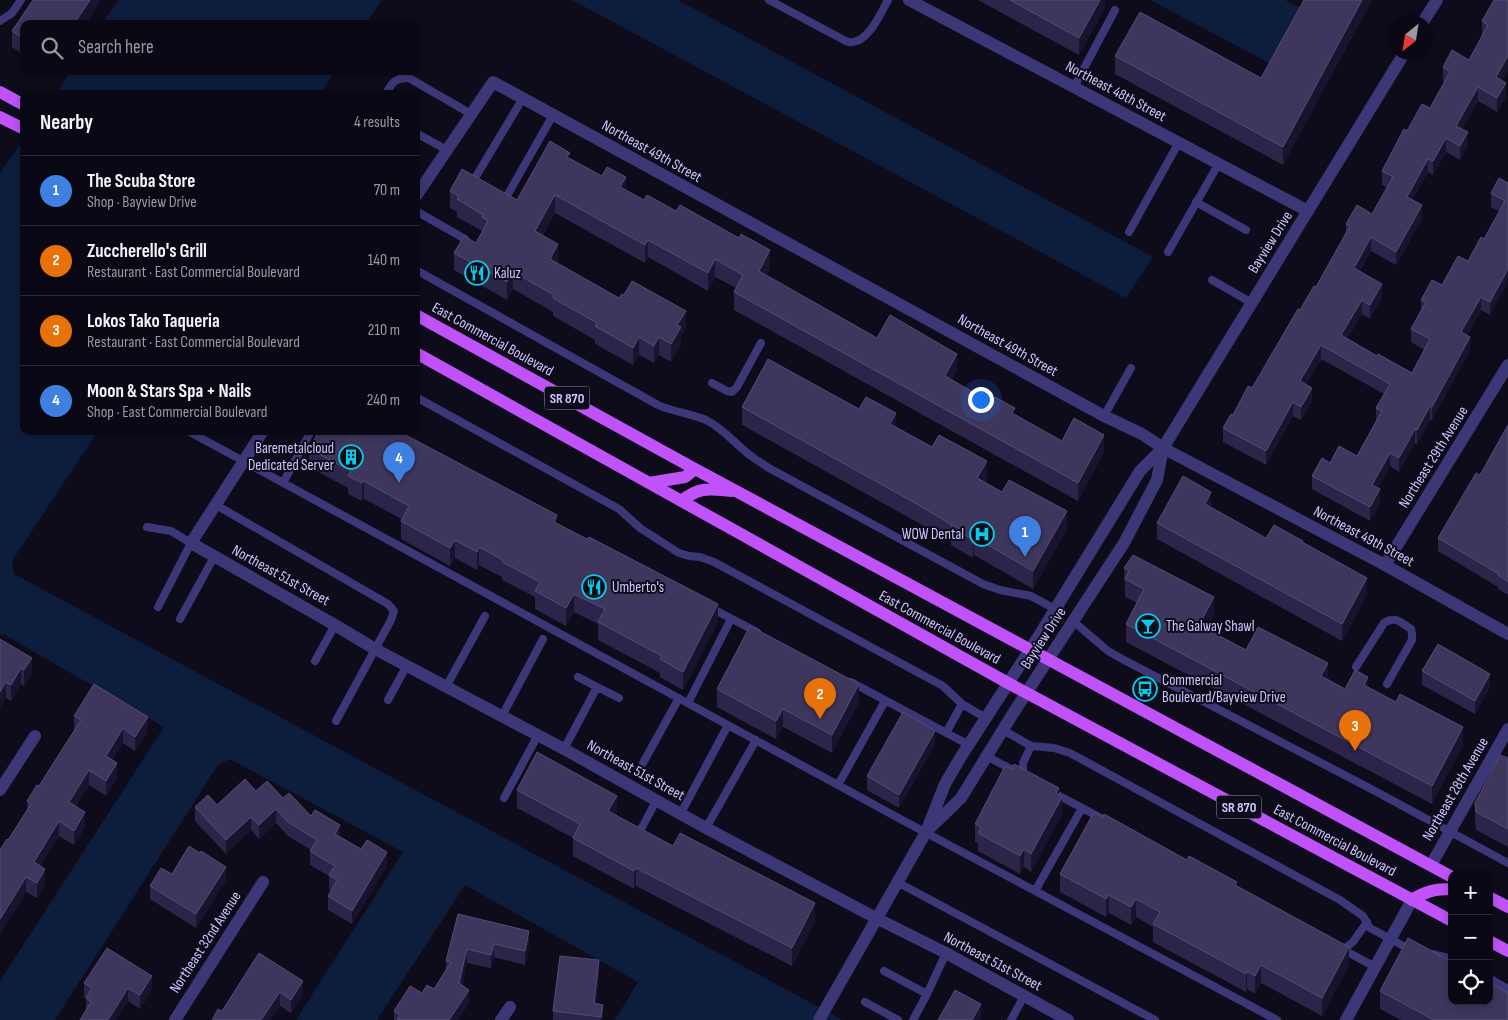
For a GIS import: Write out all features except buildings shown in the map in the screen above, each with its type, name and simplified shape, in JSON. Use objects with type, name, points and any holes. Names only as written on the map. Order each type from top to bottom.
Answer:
[{"type":"main road","points":[[0,92],[20,104]]},
{"type":"main road","points":[[0,117],[18,126]]},
{"type":"main road","name":"East Commercial Boulevard","points":[[420,316],[696,469],[1448,875]]},
{"type":"main road","name":"East Commercial Boulevard","points":[[420,355],[1008,684],[1448,919]]},
{"type":"main road","points":[[649,483],[685,477],[696,469]]},
{"type":"main road","points":[[681,501],[693,492],[706,488],[737,491]]},
{"type":"main road","points":[[1412,900],[1422,893],[1437,889],[1448,889]]},
{"type":"main road","points":[[1493,899],[1508,907]]},
{"type":"main road","points":[[1493,943],[1508,951]]},
{"type":"street","name":"Northeast 48th Street","points":[[909,0],[1308,211]]},
{"type":"street","points":[[1427,15],[1437,0]]},
{"type":"street","name":"Bayview Drive","points":[[819,1020],[926,832],[945,784],[1140,471],[1163,448],[1400,60]]},
{"type":"street","name":"Northeast 49th Street","points":[[471,114],[493,82],[1104,416],[1142,434],[1163,448],[1385,565],[1508,634]]},
{"type":"street","points":[[420,180],[446,150],[471,114]]},
{"type":"street","name":"Northeast 29th Avenue","points":[[1385,565],[1508,365]]},
{"type":"street","points":[[191,543],[260,435]]},
{"type":"street","name":"Bayview Drive","points":[[926,832],[961,798],[1002,730],[1124,543],[1157,480],[1163,448]]},
{"type":"street","name":"Northeast 51st Street","points":[[191,543],[335,624],[375,649],[657,799],[706,828],[946,953],[1068,1020]]},
{"type":"street","name":"Northeast 28th Avenue","points":[[1430,865],[1508,729]]},
{"type":"street","points":[[0,790],[35,736]]},
{"type":"street","name":"Northeast 32nd Avenue","points":[[175,1020],[263,882]]},
{"type":"street","points":[[1347,1020],[1412,900]]},
{"type":"street","points":[[501,1020],[510,1007]]},
{"type":"lane","points":[[0,21],[12,13],[21,0]]},
{"type":"lane","points":[[769,0],[851,43],[860,40],[869,33],[888,0]]},
{"type":"lane","points":[[1074,88],[1115,10]]},
{"type":"lane","points":[[389,90],[394,82],[400,78],[409,78],[471,114]]},
{"type":"lane","points":[[472,183],[523,98]]},
{"type":"lane","points":[[504,201],[553,115]]},
{"type":"lane","points":[[420,136],[446,150]]},
{"type":"lane","points":[[1129,232],[1179,142]]},
{"type":"lane","points":[[1168,252],[1219,164]]},
{"type":"lane","points":[[1196,202],[1246,230]]},
{"type":"lane","points":[[420,214],[465,239]]},
{"type":"lane","points":[[420,272],[658,405],[692,415],[719,427],[751,456],[767,466],[984,584],[1000,590],[1032,596],[1055,609]]},
{"type":"lane","points":[[1212,280],[1252,303]]},
{"type":"lane","points":[[712,383],[732,392],[737,387],[760,343]]},
{"type":"lane","points":[[1104,416],[1132,368]]},
{"type":"lane","points":[[420,399],[619,509],[640,528],[679,553],[700,557],[731,570],[943,686],[962,704],[986,718]]},
{"type":"lane","points":[[195,435],[838,785],[1278,1020]]},
{"type":"lane","points":[[283,483],[309,435]]},
{"type":"lane","points":[[216,505],[388,604],[394,611],[391,620],[336,721]]},
{"type":"lane","points":[[147,527],[171,532],[191,543],[158,607]]},
{"type":"lane","points":[[180,619],[214,557]]},
{"type":"lane","points":[[698,601],[766,637]]},
{"type":"lane","points":[[446,687],[485,616]]},
{"type":"lane","points":[[688,703],[731,619]]},
{"type":"lane","points":[[1356,667],[1384,623],[1390,619],[1395,619],[1411,629],[1412,640],[1387,684]]},
{"type":"lane","points":[[1073,621],[1108,651],[1122,659],[1375,790],[1508,863]]},
{"type":"lane","points":[[315,661],[335,624]]},
{"type":"lane","points":[[502,716],[543,639]]},
{"type":"lane","points":[[388,700],[407,665]]},
{"type":"lane","points":[[578,677],[619,698]]},
{"type":"lane","points":[[842,678],[969,745]]},
{"type":"lane","points":[[564,749],[597,687]]},
{"type":"lane","points":[[643,763],[679,698]]},
{"type":"lane","points":[[838,785],[885,700]]},
{"type":"lane","points":[[946,733],[962,704]]},
{"type":"lane","points":[[681,814],[728,725]]},
{"type":"lane","points":[[1002,730],[1031,746],[1054,748],[1070,753],[1340,900],[1363,916],[1370,928],[1390,939],[1413,951],[1448,958]]},
{"type":"lane","points":[[504,798],[538,735]]},
{"type":"lane","points":[[706,828],[756,740]]},
{"type":"lane","points":[[1023,776],[1023,763],[1031,746]]},
{"type":"lane","points":[[986,756],[1031,780]]},
{"type":"lane","points":[[1048,790],[1108,822]]},
{"type":"lane","points":[[638,835],[657,799]]},
{"type":"lane","points":[[1035,891],[1082,808]]},
{"type":"lane","points":[[897,882],[1155,1020]]},
{"type":"lane","points":[[1343,950],[1353,942],[1366,922]]},
{"type":"lane","points":[[1334,945],[1375,967]]},
{"type":"lane","points":[[914,1020],[946,953]]},
{"type":"lane","points":[[884,971],[928,994]]},
{"type":"lane","points":[[1493,980],[1508,989]]},
{"type":"lane","points":[[1010,1020],[1024,996]]},
{"type":"lane","points":[[865,1002],[898,1020]]},
{"type":"water","points":[[118,0],[382,0],[369,20],[105,20]]},
{"type":"water","points":[[572,0],[678,0],[1153,257],[1126,298]]},
{"type":"water","points":[[1150,0],[1285,0],[1309,12],[1273,65]]},
{"type":"water","points":[[68,75],[332,75],[323,90],[59,90]]},
{"type":"water","points":[[20,145],[20,435],[95,435],[12,561],[14,574],[843,1020],[615,1020],[638,982],[465,885],[377,1020],[296,1020],[403,852],[230,759],[218,765],[55,1020],[0,1020],[0,981],[164,727],[5,635],[0,634],[0,173]]},
{"type":"place","name":"Kaluz","points":[[477,273]]},
{"type":"place","name":"Baremetalcloud Dedicated Server","points":[[351,457]]},
{"type":"place","name":"Moon & Stars Spa + Nails","points":[[399,483]]},
{"type":"place","name":"WOW Dental","points":[[982,534]]},
{"type":"place","name":"The Scuba Store","points":[[1025,557]]},
{"type":"place","name":"Umberto's","points":[[594,587]]},
{"type":"place","name":"The Galway Shawl","points":[[1148,626]]},
{"type":"place","name":"Commercial Boulevard/Bayview Drive","points":[[1145,689]]},
{"type":"place","name":"Zuccherello's Grill","points":[[820,719]]},
{"type":"place","name":"Lokos Tako Taqueria","points":[[1355,751]]}]
